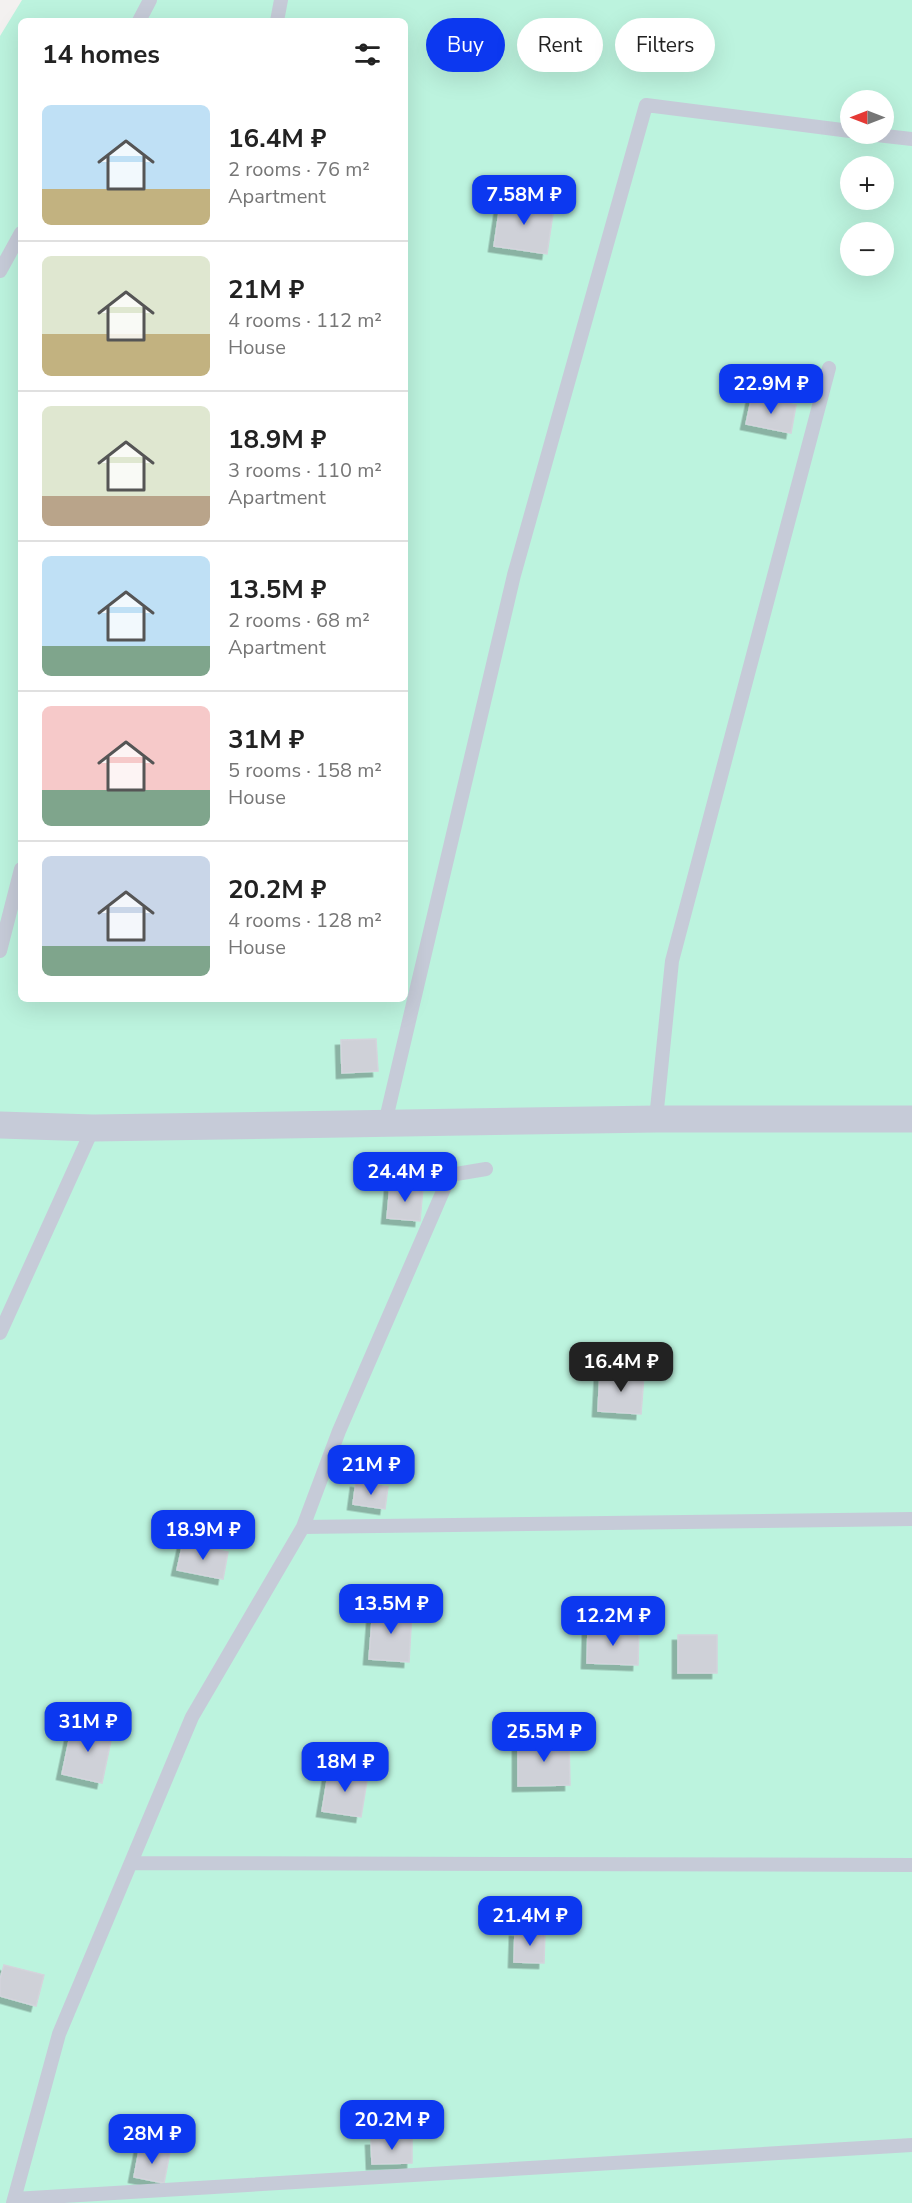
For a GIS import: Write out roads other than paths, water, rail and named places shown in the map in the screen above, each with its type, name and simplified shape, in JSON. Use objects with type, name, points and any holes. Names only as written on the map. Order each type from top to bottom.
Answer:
[{"type":"street","points":[[0,1125],[93,1128],[656,1119],[912,1119]]},
{"type":"lane","points":[[141,18],[150,0]]},
{"type":"lane","points":[[278,18],[281,0]]},
{"type":"lane","points":[[385,1123],[514,575],[646,105],[840,130]]},
{"type":"lane","points":[[894,137],[912,139]]},
{"type":"lane","points":[[0,271],[18,238]]},
{"type":"lane","points":[[656,1119],[672,961],[829,368]]},
{"type":"lane","points":[[0,951],[18,881]]},
{"type":"lane","points":[[0,1333],[93,1128]]},
{"type":"lane","points":[[486,1169],[450,1175],[339,1431],[303,1527],[192,1717],[59,2034],[14,2201],[912,2145]]},
{"type":"lane","points":[[303,1527],[912,1519]]},
{"type":"lane","points":[[131,1863],[912,1865]]}]
